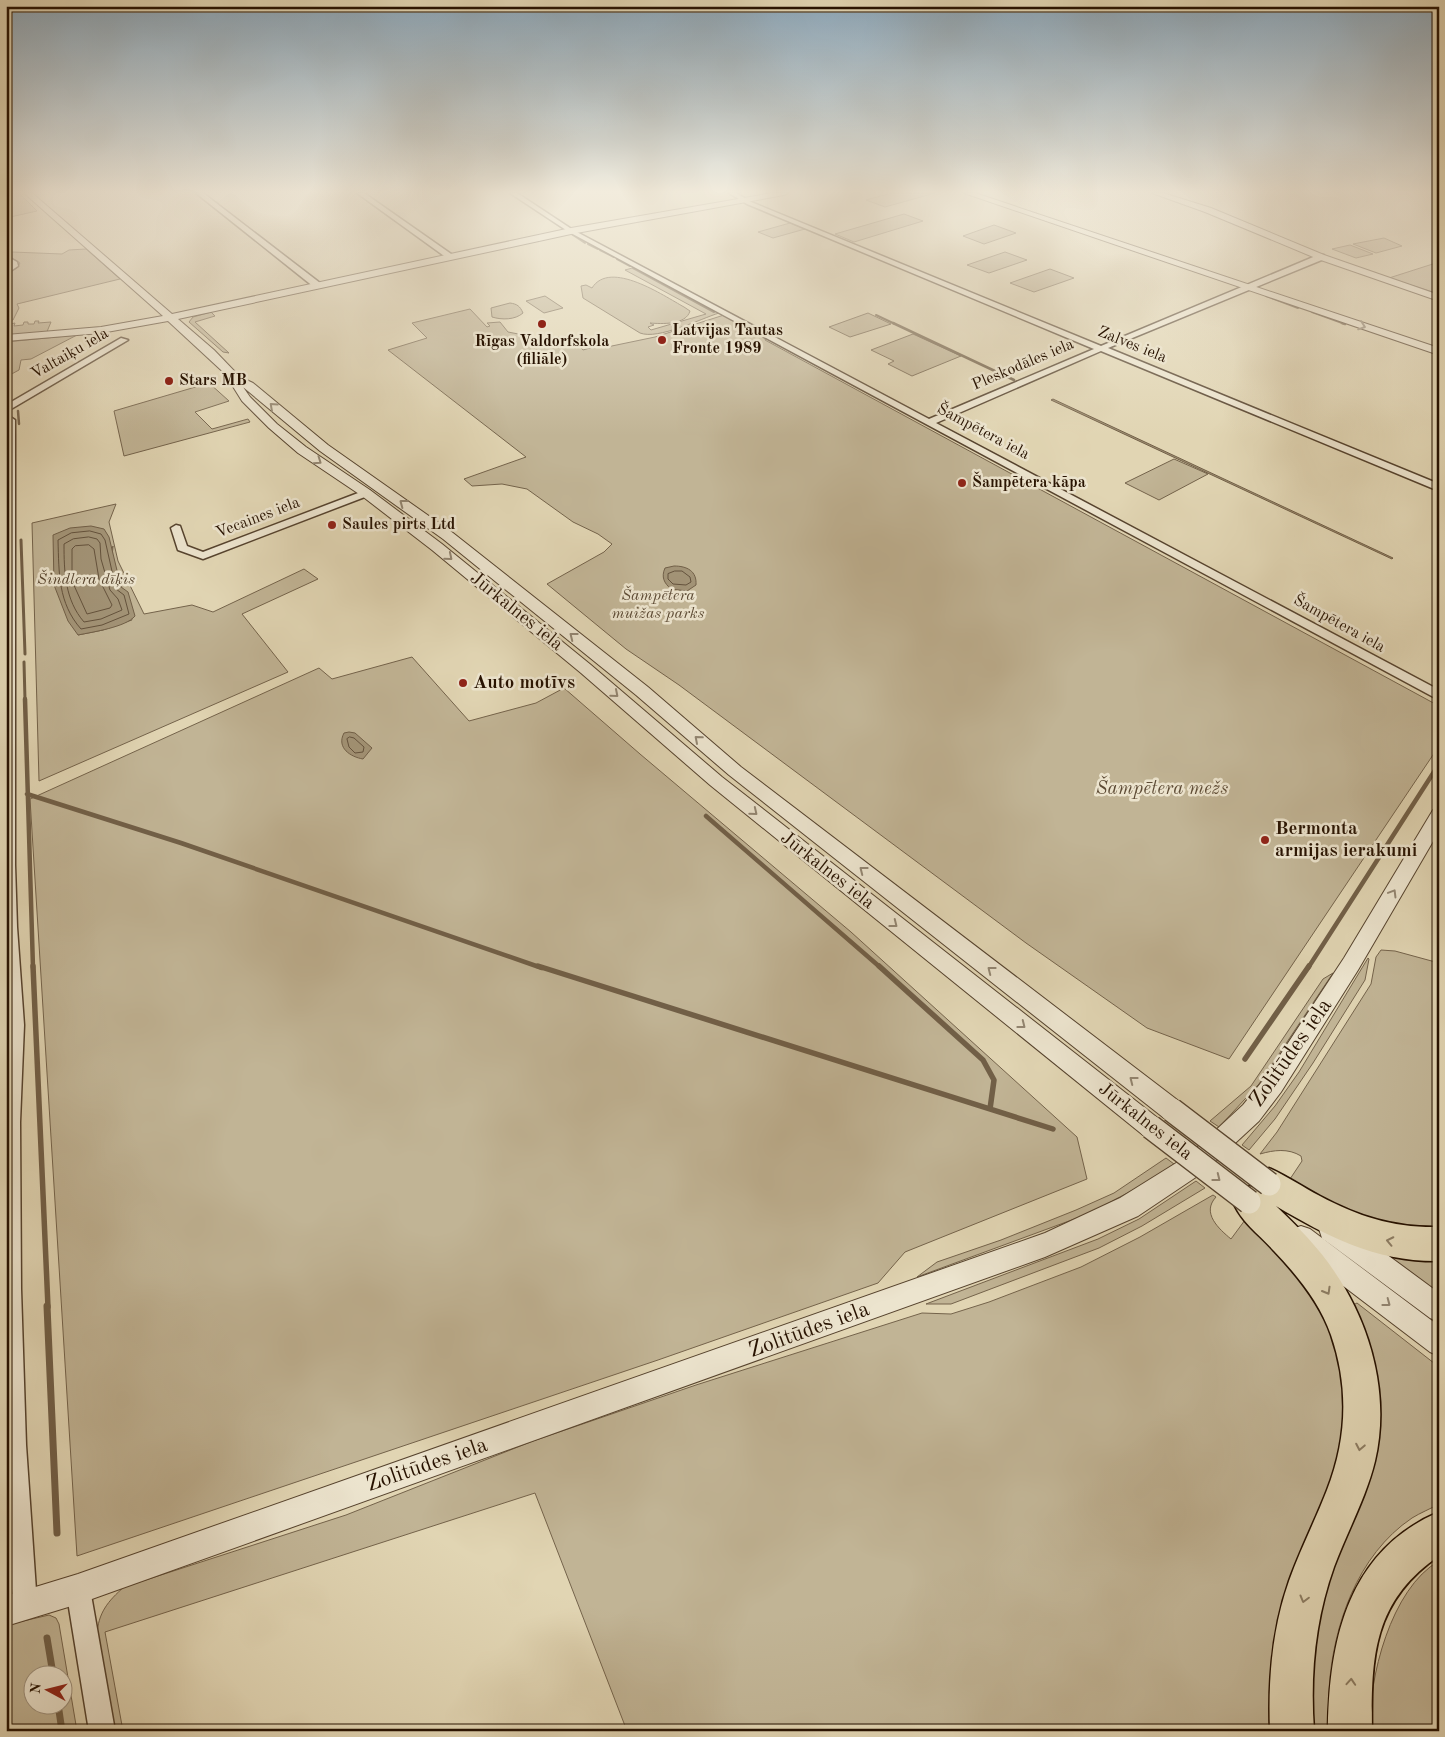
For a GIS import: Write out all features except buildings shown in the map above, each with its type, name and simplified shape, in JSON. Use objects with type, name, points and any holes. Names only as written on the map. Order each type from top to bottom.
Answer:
[{"type":"highway","points":[[1259,1193],[1369,1235],[1411,1244],[1439,1244]]},
{"type":"highway","points":[[1259,1193],[1293,1246],[1325,1288],[1348,1337],[1357,1364],[1364,1407],[1361,1442],[1356,1462],[1344,1499],[1309,1580],[1302,1603],[1296,1634],[1292,1678],[1292,1731]]},
{"type":"highway","points":[[1350,1731],[1352,1666],[1365,1614],[1378,1588],[1401,1558],[1439,1532]]},
{"type":"street","name":"Jūrkalnes iela","points":[[121,274],[220,360],[236,379],[250,385],[324,448],[448,536],[642,691],[735,771],[1172,1110],[1259,1193],[1276,1218],[1439,1342]]},
{"type":"street","points":[[303,274],[317,285]]},
{"type":"street","points":[[6,338],[101,330],[171,318],[367,274]]},
{"type":"street","name":"Šampētera iela","points":[[653,274],[1439,696]]},
{"type":"street","name":"Zalves iela","points":[[922,274],[1439,488]]},
{"type":"street","points":[[1208,274],[1439,352]]},
{"type":"street","name":"Pleskodāles iela","points":[[930,422],[1278,274]]},
{"type":"street","points":[[1370,274],[1439,298]]},
{"type":"street","name":"Valtaiķu iela","points":[[6,409],[124,340]]},
{"type":"street","name":"Jūrkalnes iela","points":[[236,379],[237,388],[272,426],[302,450],[366,493],[437,547],[586,669],[716,781],[1151,1127],[1259,1193],[1439,1309]]},
{"type":"street","points":[[6,417],[10,420],[11,506],[7,798],[8,928],[15,1024],[8,1123],[16,1608]]},
{"type":"street","name":"Vecaines iela","points":[[176,528],[182,548],[203,556],[366,493]]},
{"type":"street","name":"Zolitūdes iela","points":[[16,1608],[78,1589],[1045,1245],[1088,1228],[1129,1207],[1197,1163],[1251,1113],[1295,1053],[1439,815]]},
{"type":"street","points":[[78,1589],[102,1731]]},
{"type":"green space","points":[[6,274],[114,274],[120,279],[17,304],[19,308],[13,320],[6,321]]},
{"type":"green space","points":[[632,274],[649,274],[719,312],[679,328],[657,334],[640,333],[583,298],[581,286],[586,285],[592,288],[600,280],[611,277],[624,278],[664,295],[690,311],[684,319],[673,323],[650,323],[654,325],[648,327],[651,330],[706,314]]},
{"type":"green space","points":[[1036,274],[1063,274],[1074,278],[1034,292],[1010,283]]},
{"type":"green space","points":[[1401,274],[1439,274],[1439,294],[1389,278]]},
{"type":"green space","points":[[545,296],[563,308],[544,313],[526,301]]},
{"type":"green space","points":[[510,303],[518,306],[523,313],[508,319],[492,317],[491,308]]},
{"type":"green space","name":"Šampētera mežs","points":[[470,309],[487,327],[490,326],[487,323],[500,322],[508,332],[539,338],[571,336],[583,350],[603,344],[607,347],[655,337],[724,315],[766,337],[765,340],[1439,706],[1439,746],[1229,1059],[1147,1028],[1026,943],[679,685],[626,649],[547,584],[604,552],[612,544],[598,534],[573,522],[527,489],[502,484],[472,486],[464,479],[526,457],[388,350],[427,338],[412,323]]},
{"type":"green space","points":[[211,312],[215,316],[195,322],[229,353],[223,352],[189,322],[193,317]]},
{"type":"green space","points":[[868,313],[891,324],[850,337],[829,327]]},
{"type":"green space","points":[[35,321],[39,321],[38,323],[51,322],[46,334],[6,337],[6,325],[15,323],[14,326],[23,325],[24,322],[34,324]]},
{"type":"green space","points":[[913,334],[961,356],[912,376],[888,364],[894,361],[871,350]]},
{"type":"green space","points":[[77,335],[31,359],[21,360],[19,370],[6,377],[6,342]]},
{"type":"green space","points":[[209,383],[229,401],[195,412],[212,429],[248,419],[250,422],[124,456],[114,411]]},
{"type":"green space","points":[[1174,459],[1208,474],[1159,500],[1125,483]]},
{"type":"green space","points":[[116,504],[109,522],[118,561],[144,614],[192,605],[213,612],[304,569],[318,579],[242,614],[288,672],[39,781],[32,523]],"holes":[[[113,546],[112,557],[132,620],[103,630],[78,635]]]},
{"type":"green space","points":[[412,657],[469,721],[536,703],[564,688],[851,932],[1077,1137],[1087,1179],[905,1252],[878,1283],[658,1360],[77,1556],[30,799],[319,668],[332,679]]},
{"type":"green space","points":[[1381,950],[1395,951],[1439,963],[1439,1232],[1366,1224],[1290,1179],[1302,1161],[1301,1156],[1281,1150],[1260,1154],[1277,1132],[1371,984],[1376,957]]},
{"type":"green space","points":[[1368,958],[1365,980],[1275,1119],[1249,1150],[1242,1145],[1275,1106],[1299,1072]]},
{"type":"green space","points":[[1333,973],[1259,1084],[1219,1127],[1210,1121],[1251,1086],[1323,979]]},
{"type":"green space","points":[[1166,1158],[1174,1164],[1146,1183],[1088,1214],[917,1277],[937,1262],[1001,1240],[1114,1193]]},
{"type":"green space","points":[[1196,1181],[1205,1188],[1142,1226],[1099,1248],[951,1304],[926,1304],[1098,1239],[1139,1219]]},
{"type":"green space","points":[[1213,1195],[1216,1197],[1210,1209],[1217,1226],[1231,1239],[1245,1220],[1252,1221],[1327,1314],[1350,1404],[1274,1731],[627,1731],[535,1493],[105,1632],[123,1731],[115,1731],[97,1635],[99,1620],[105,1608],[124,1587],[346,1515],[533,1441],[696,1385],[922,1313],[951,1314],[989,1302],[1081,1267],[1140,1237]]},
{"type":"green space","points":[[1385,1255],[1439,1257],[1439,1294]]},
{"type":"green space","points":[[1357,1303],[1439,1367],[1439,1504],[1412,1518],[1393,1533],[1376,1551],[1363,1572],[1351,1594],[1343,1617],[1331,1665],[1329,1689],[1331,1731],[1305,1731],[1314,1620],[1338,1551],[1347,1308]]},
{"type":"green space","points":[[1439,1561],[1439,1731],[1370,1731],[1373,1686],[1378,1661],[1386,1637],[1396,1613],[1408,1592],[1422,1574]]},
{"type":"green space","points":[[49,1615],[56,1618],[59,1624],[66,1664],[22,1664],[22,1714],[72,1714],[72,1701],[77,1731],[6,1731],[6,1625]]},
{"type":"water","points":[[1053,399],[1393,558],[1051,400]]},
{"type":"water","name":"Šindlera dīķis","points":[[91,526],[104,529],[109,537],[121,587],[128,592],[135,616],[131,620],[117,626],[78,635],[68,621],[54,585],[53,535],[70,528]]},
{"type":"water","points":[[674,566],[690,570],[695,576],[696,585],[687,591],[671,589],[665,582],[663,574],[665,568]]},
{"type":"water","points":[[344,733],[355,733],[372,748],[363,759],[350,754],[343,747],[342,738]]},
{"type":"waterway","points":[[644,274],[714,312]]},
{"type":"waterway","points":[[1266,296],[1298,308]]},
{"type":"waterway","points":[[1312,312],[1345,324],[1342,323]]},
{"type":"waterway","points":[[876,315],[895,324]]},
{"type":"waterway","points":[[893,323],[1014,380]]},
{"type":"waterway","points":[[18,411],[19,424]]},
{"type":"waterway","points":[[21,540],[25,654]]},
{"type":"waterway","points":[[24,662],[25,700]]},
{"type":"waterway","points":[[25,699],[28,794]]},
{"type":"waterway","points":[[1308,968],[1439,764]]},
{"type":"waterway","points":[[28,794],[181,843],[542,968]]},
{"type":"waterway","points":[[28,794],[33,968]]},
{"type":"waterway","points":[[706,816],[881,968]]},
{"type":"waterway","points":[[33,966],[48,1307]]},
{"type":"waterway","points":[[538,966],[1053,1129]]},
{"type":"waterway","points":[[879,966],[983,1060],[994,1080],[990,1109]]},
{"type":"waterway","points":[[1245,1059],[1309,966]]},
{"type":"waterway","points":[[47,1306],[57,1533]]},
{"type":"waterway","points":[[47,1638],[51,1664]]},
{"type":"waterway","points":[[59,1714],[62,1731]]},
{"type":"place","name":"Rīgas Valdorfskola (filiāle)","points":[[542,324]]},
{"type":"place","name":"Latvijas Tautas Fronte 1989","points":[[662,340]]},
{"type":"place","name":"Stars MB","points":[[169,381]]},
{"type":"place","name":"Šampētera kāpa","points":[[962,483]]},
{"type":"place","name":"Saules pirts Ltd","points":[[332,525]]},
{"type":"place","name":"Auto motīvs","points":[[463,683]]},
{"type":"place","name":"Bermonta armijas ierakumi","points":[[1265,840]]},
{"type":"park label","name":"Šampētera muižas parks","points":[[658,605]]}]
